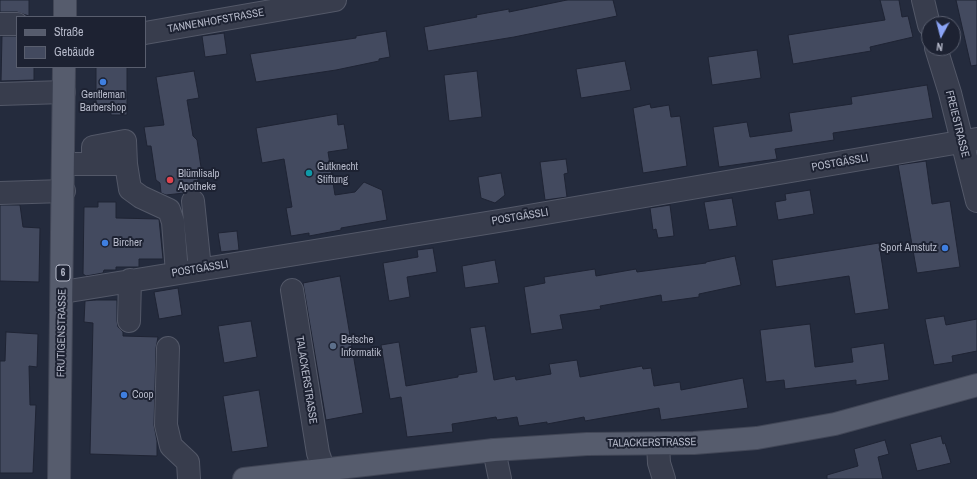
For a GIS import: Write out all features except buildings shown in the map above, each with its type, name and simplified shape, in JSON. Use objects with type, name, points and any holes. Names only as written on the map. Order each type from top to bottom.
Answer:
[{"type":"main road","points":[[65,0],[65,16]]},
{"type":"main road","name":"FRUTIGENSTRASSE","points":[[59,479],[63,292],[64,68]]},
{"type":"main road","name":"TALACKERSTRASSE","points":[[244,479],[323,476],[494,450],[587,444],[658,444],[734,440],[798,432],[861,418],[977,385]]},
{"type":"street","name":"TANNENHOFSTRASSE","points":[[146,33],[335,0]]},
{"type":"street","points":[[923,0],[927,16]]},
{"type":"street","points":[[0,24],[16,24]]},
{"type":"street","name":"FREIESTRASSE","points":[[938,56],[950,93],[969,141],[977,201]]},
{"type":"street","points":[[0,94],[64,92]]},
{"type":"street","name":"POSTGÄSSLI","points":[[63,292],[511,219],[969,141]]},
{"type":"street","points":[[64,164],[126,164],[130,189],[140,197],[169,210],[173,222],[177,273]]},
{"type":"street","points":[[0,193],[64,191]]},
{"type":"street","points":[[193,201],[200,269]]},
{"type":"street","points":[[129,321],[130,280]]},
{"type":"street","name":"TALACKERSTRASSE","points":[[292,290],[323,476]]},
{"type":"street","points":[[168,348],[166,425],[171,446],[188,462],[189,479]]},
{"type":"street","points":[[658,444],[659,463],[664,479]]},
{"type":"street","points":[[494,450],[500,479]]},
{"type":"place","name":"Gentleman Barbershop","points":[[103,82]]},
{"type":"place","name":"Gutknecht Stiftung","points":[[309,173]]},
{"type":"place","name":"Blümlisalp Apotheke","points":[[170,180]]},
{"type":"place","name":"Bircher","points":[[105,243]]},
{"type":"place","name":"Sport Amstutz","points":[[945,248]]},
{"type":"place","name":"Betsche Informatik","points":[[333,346]]},
{"type":"place","name":"Coop","points":[[124,395]]}]
